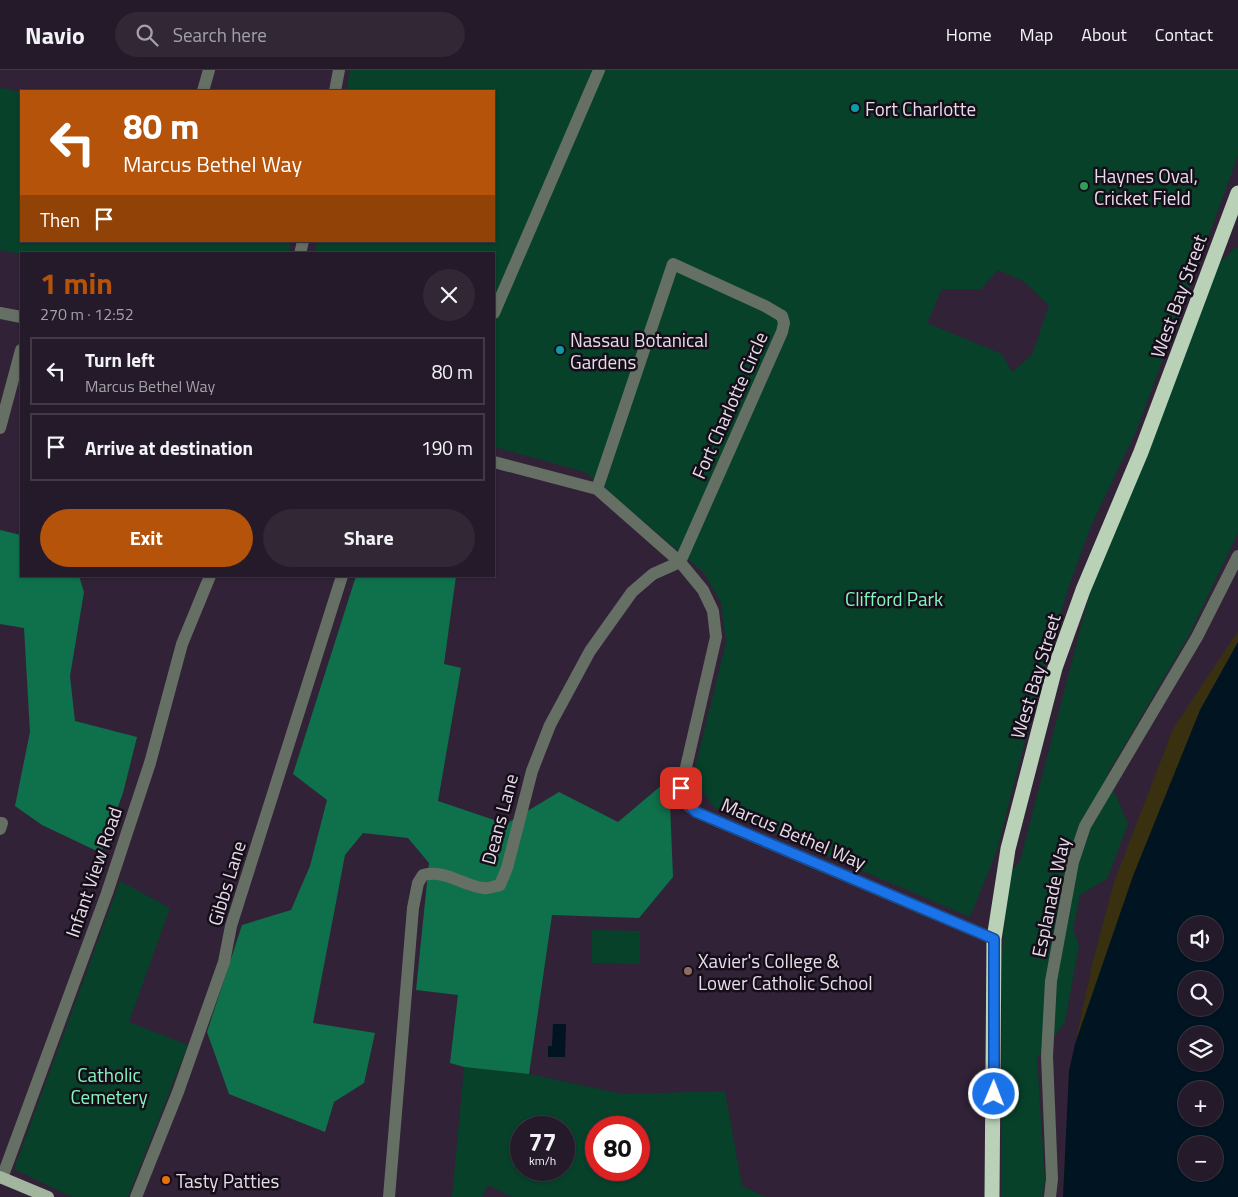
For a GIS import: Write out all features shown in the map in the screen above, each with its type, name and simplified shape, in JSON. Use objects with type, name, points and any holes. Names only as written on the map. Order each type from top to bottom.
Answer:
[{"type":"highway","name":"West Bay Street","points":[[992,1197],[994,939],[1008,849],[1055,668],[1083,590],[1232,222],[1238,193]]},
{"type":"main road","points":[[1,1178],[48,1197]]},
{"type":"street","points":[[203,90],[209,70]]},
{"type":"street","points":[[335,90],[339,70]]},
{"type":"street","points":[[495,311],[599,70]]},
{"type":"street","name":"Fort Charlotte Circle","points":[[597,489],[673,264],[765,306],[782,316],[784,323],[782,332],[680,562]]},
{"type":"street","points":[[0,312],[20,317]]},
{"type":"street","points":[[0,428],[20,354]]},
{"type":"street","name":"Marcus Bethel Way","points":[[495,462],[597,489],[680,562],[703,590],[713,611],[716,637],[681,788],[688,804],[696,812],[994,939]]},
{"type":"street","name":"Esplanade Way","points":[[1050,1197],[1052,1179],[1047,1056],[1051,981],[1073,862],[1085,826],[1192,645],[1238,556]]},
{"type":"street","name":"Deans Lane","points":[[390,1197],[412,908],[418,884],[423,875],[431,873],[447,875],[485,888],[500,885],[507,868],[532,771],[550,725],[590,651],[632,592],[653,574],[680,562]]},
{"type":"street","name":"Infant View Road","points":[[1,1178],[107,893],[150,763],[182,644],[210,577]]},
{"type":"street","name":"Gibbs Lane","points":[[136,1197],[178,1092],[224,962],[231,926],[342,577]]},
{"type":"street","points":[[0,823],[2,823],[0,829]]},
{"type":"green space","name":"Clifford Park","points":[[350,70],[1238,70],[1238,156],[1137,429],[1090,528],[1069,586],[1044,666],[997,850],[970,917],[715,808],[692,780],[726,642],[721,603],[704,573],[585,472],[495,447],[495,252],[315,252],[317,242],[495,242],[495,90],[346,90]],"holes":[[[998,270],[1023,281],[1049,305],[1032,355],[1012,372],[1002,354],[927,323],[942,289],[981,289]]]},
{"type":"green space","points":[[0,88],[20,92],[20,242],[291,242],[289,252],[20,252],[20,254],[0,250]]},
{"type":"green space","points":[[1235,248],[1238,248],[1238,533],[1189,635],[1107,775],[1128,824],[1107,879],[1080,895],[1073,930],[1079,945],[1065,1022],[1037,1058],[1045,1182],[1042,1197],[1001,1197],[1002,956],[1006,901],[1011,872],[1020,861],[1090,592],[1218,264]]},
{"type":"green space","points":[[0,530],[20,535],[20,577],[79,577],[84,592],[70,676],[75,721],[137,737],[123,793],[101,853],[42,825],[15,806],[30,732],[24,628],[0,624]]},
{"type":"green space","points":[[356,577],[456,577],[444,664],[461,668],[438,801],[506,824],[559,792],[618,822],[669,779],[673,877],[639,918],[552,915],[529,1074],[464,1067],[450,1063],[458,995],[416,990],[429,863],[408,838],[363,833],[345,855],[313,1023],[375,1033],[364,1083],[334,1102],[325,1132],[229,1094],[207,1032],[242,925],[291,910],[310,866],[327,800],[293,774]]},
{"type":"green space","name":"Catholic Cemetery","points":[[120,881],[170,908],[129,1022],[188,1045],[128,1197],[72,1197],[14,1169]]},
{"type":"green space","points":[[592,930],[640,931],[640,964],[592,963]]},
{"type":"green space","points":[[464,1067],[529,1074],[623,1094],[725,1091],[742,1186],[767,1197],[512,1197],[488,1185],[482,1197],[452,1197]]},
{"type":"sand","points":[[1238,631],[1238,681],[1075,1044],[1093,961],[1114,882],[1173,729]]},
{"type":"water","points":[[1238,642],[1238,1197],[1063,1197],[1069,1071],[1075,1044],[1133,876],[1200,710]]},
{"type":"water","points":[[553,1024],[566,1024],[565,1057],[548,1057],[548,1046],[552,1046]]},
{"type":"place","name":"Fort Charlotte","points":[[855,108]]},
{"type":"place","name":"Haynes Oval, Cricket Field","points":[[1084,186]]},
{"type":"place","name":"Nassau Botanical Gardens","points":[[560,350]]},
{"type":"place","name":"Xavier's College & Lower Catholic School","points":[[688,971]]},
{"type":"place","name":"Tasty Patties","points":[[166,1180]]},
{"type":"route","points":[[681,788],[688,804],[696,812],[994,939],[994,1094]]}]
